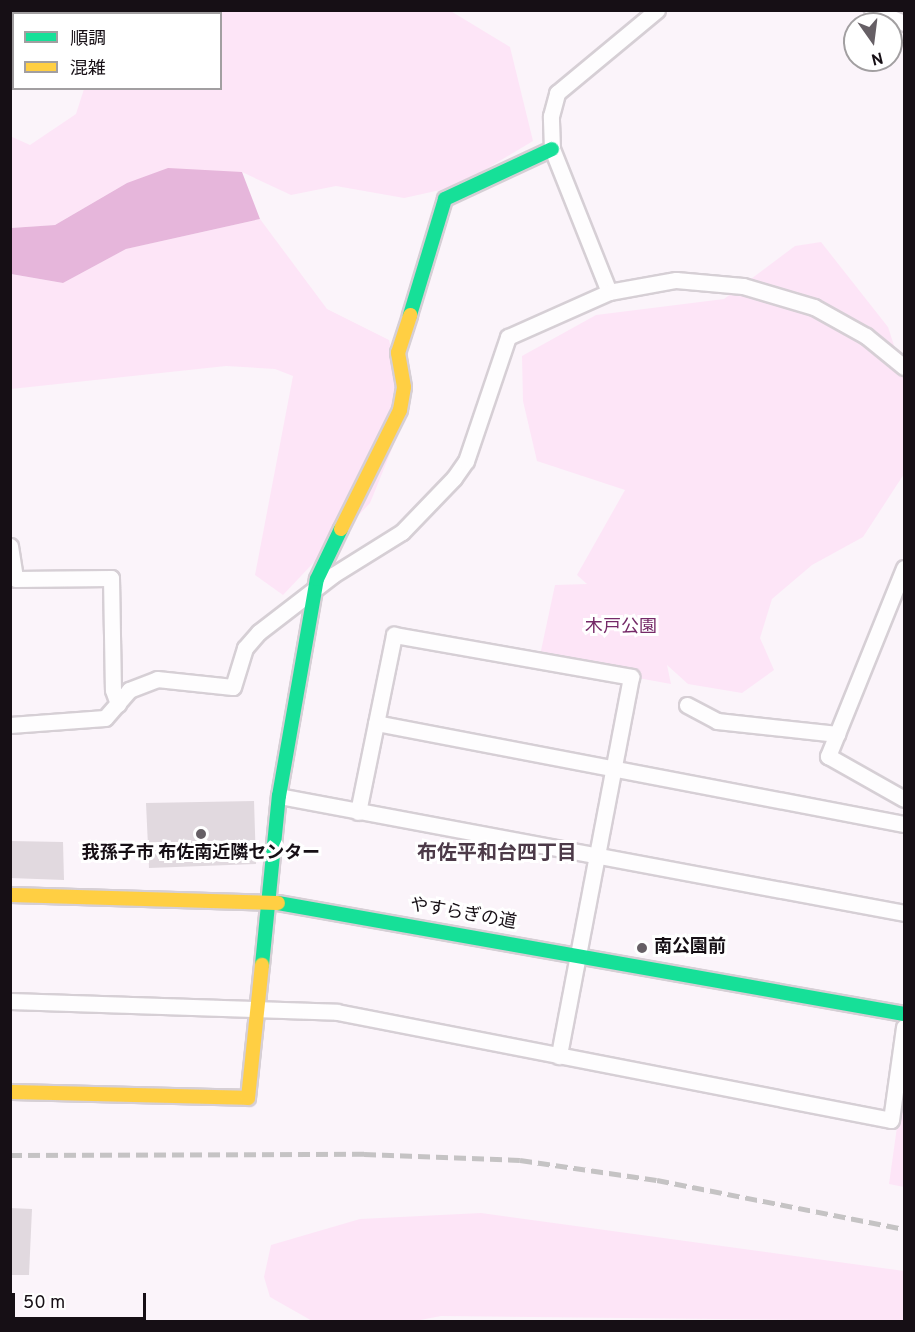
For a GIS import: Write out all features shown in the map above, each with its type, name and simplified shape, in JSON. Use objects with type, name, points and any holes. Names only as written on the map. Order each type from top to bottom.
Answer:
[{"type":"street","points":[[609,292],[552,149],[557,93],[657,10]]},
{"type":"street","points":[[872,10],[904,23]]},
{"type":"street","points":[[10,1092],[248,1098],[279,796],[314,592],[400,410],[404,387],[398,353],[445,199],[552,149]]},
{"type":"street","points":[[10,725],[105,718],[129,690],[157,679],[233,687],[245,648],[259,632],[402,532],[466,461],[508,337],[609,292],[676,280],[743,286],[814,307],[866,336],[904,367]]},
{"type":"street","points":[[10,546],[15,579],[111,578],[113,690],[118,704]]},
{"type":"street","points":[[904,568],[828,756],[904,799]]},
{"type":"street","points":[[358,812],[394,635],[631,676],[559,1056]]},
{"type":"street","points":[[687,705],[717,721],[837,734]]},
{"type":"street","points":[[376,723],[904,824]]},
{"type":"street","points":[[279,796],[597,858],[904,913]]},
{"type":"street","name":"やすらぎの道","points":[[10,895],[267,901],[579,953],[904,1014]]},
{"type":"street","points":[[10,1001],[259,1006],[337,1012],[891,1120],[904,1027]]},
{"type":"green space","points":[[449,10],[510,47],[533,141],[458,186],[404,198],[336,186],[291,195],[242,172],[127,183],[55,225],[11,228],[10,136],[30,145],[76,114],[84,90],[222,90],[222,12],[19,11]]},
{"type":"green space","points":[[260,219],[327,309],[389,340],[407,412],[370,503],[283,595],[255,575],[293,376],[275,369],[226,366],[11,389],[10,274],[63,283],[126,249]]},
{"type":"green space","name":"木戸公園","points":[[821,242],[888,327],[904,376],[904,474],[863,537],[812,565],[772,599],[760,638],[774,670],[742,693],[688,684],[667,665],[671,684],[539,660],[555,585],[587,584],[577,575],[625,490],[537,461],[523,401],[522,356],[596,315],[724,299],[795,246]]},
{"type":"green space","points":[[904,1077],[904,1187],[889,1184]]},
{"type":"green space","points":[[481,1213],[904,1271],[904,1321],[441,1316],[410,1322],[314,1322],[270,1297],[264,1277],[271,1245],[360,1219]]},
{"type":"shaded area","points":[[168,168],[242,172],[260,219],[126,249],[63,283],[11,274],[11,228],[55,225],[127,183]]},
{"type":"building","name":"我孫子市 布佐南近隣センター","points":[[254,801],[256,864],[149,868],[146,803]]},
{"type":"building","points":[[10,841],[63,842],[64,880],[10,878]]},
{"type":"building","points":[[10,1208],[32,1209],[29,1275],[10,1275]]},
{"type":"railway","points":[[10,1155],[364,1154],[520,1160],[657,1180],[904,1229]]},
{"type":"traffic: fast","points":[[410,315],[445,199],[552,149]]},
{"type":"traffic: fast","points":[[262,965],[279,796],[317,579],[341,529]]},
{"type":"traffic: fast","points":[[278,903],[904,1014]]},
{"type":"traffic: slow","points":[[341,529],[400,410],[404,387],[398,353],[410,315]]},
{"type":"traffic: slow","points":[[10,895],[278,903]]},
{"type":"traffic: slow","points":[[10,1092],[248,1098],[262,965]]},
{"type":"place","name":"我孫子市 布佐南近隣センター","points":[[201,834]]},
{"type":"place","name":"南公園前","points":[[642,948]]},
{"type":"district","name":"布佐平和台四丁目","points":[[497,854]]}]
